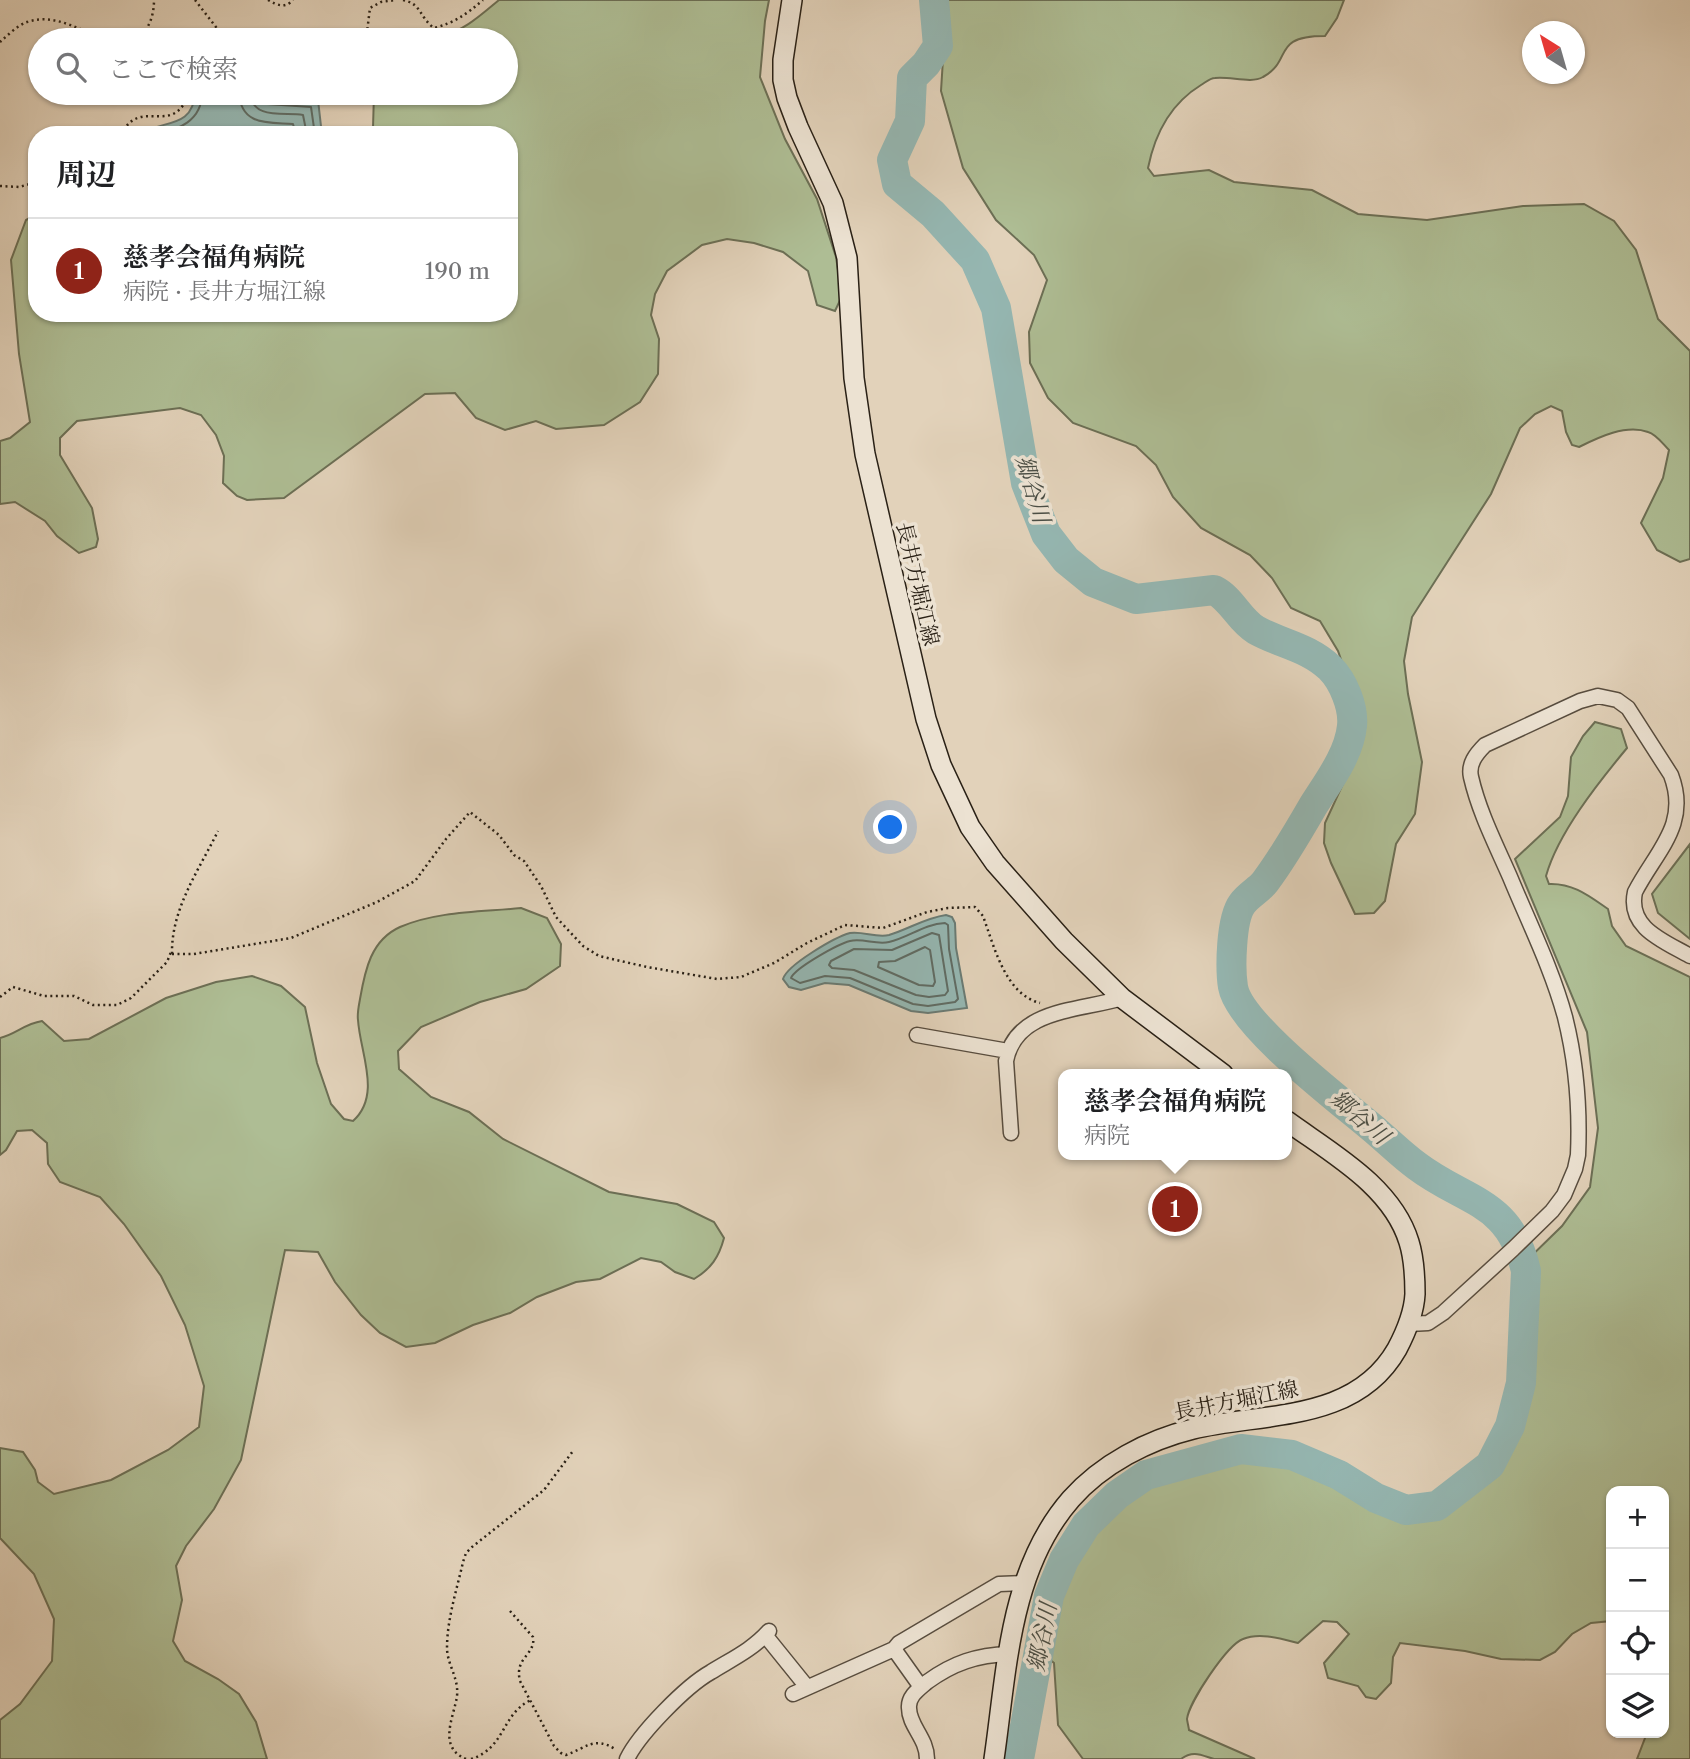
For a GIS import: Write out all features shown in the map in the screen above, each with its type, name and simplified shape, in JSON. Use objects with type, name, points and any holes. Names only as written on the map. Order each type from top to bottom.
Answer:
[{"type":"main road","name":"長井方堀江線","points":[[792,0],[783,60],[783,80],[798,127],[833,204],[847,258],[854,378],[865,454],[926,719],[937,754],[970,827],[995,863],[1064,941],[1122,998],[1216,1069]]},
{"type":"main road","name":"長井方堀江線","points":[[994,1759],[1009,1654],[1024,1583],[1042,1539],[1072,1499],[1108,1468],[1150,1443],[1195,1429],[1294,1414],[1345,1398],[1366,1385],[1382,1370],[1394,1355],[1409,1324],[1415,1300],[1413,1263],[1409,1241],[1397,1217],[1357,1171],[1292,1125]]},
{"type":"street","points":[[1409,1324],[1428,1323],[1443,1313],[1513,1250],[1552,1211],[1564,1195],[1575,1170],[1578,1137],[1573,1055],[1565,1017],[1551,974],[1487,823],[1470,775],[1475,754],[1497,737],[1580,701],[1598,696],[1617,700],[1628,708],[1671,775],[1681,803],[1674,833],[1635,892],[1633,903],[1636,915],[1642,926],[1653,935],[1690,956]]},
{"type":"street","points":[[1011,1133],[1006,1061],[1008,1051],[1019,1032],[1035,1020],[1122,998]]},
{"type":"street","points":[[917,1035],[1008,1051]]},
{"type":"street","points":[[793,1694],[894,1650],[899,1643],[999,1584],[1024,1583]]},
{"type":"street","points":[[627,1758],[650,1727],[701,1679],[749,1649],[767,1633],[807,1687]]},
{"type":"street","points":[[894,1650],[921,1687]]},
{"type":"street","points":[[927,1759],[923,1739],[908,1710],[915,1691],[943,1670],[958,1663],[989,1655],[1009,1654]]},
{"type":"path","points":[[147,28],[154,0]]},
{"type":"path","points":[[195,0],[217,28]]},
{"type":"path","points":[[268,0],[282,6],[293,0]]},
{"type":"path","points":[[368,28],[370,8],[381,2],[396,0]]},
{"type":"path","points":[[402,0],[413,2],[425,21],[434,28],[449,24],[465,15],[482,0]]},
{"type":"path","points":[[0,42],[25,22],[41,19],[64,22],[79,28]]},
{"type":"path","points":[[128,126],[134,119],[146,116],[172,116],[184,105]]},
{"type":"path","points":[[0,186],[28,184]]},
{"type":"path","points":[[0,998],[13,987],[44,996],[74,996],[93,1004],[117,1005],[131,998],[167,962],[171,952],[194,954],[290,937],[377,902],[415,881],[470,812],[499,835],[514,855],[524,861],[556,916],[569,932],[599,956],[718,979],[741,977],[758,971],[845,925],[883,928],[927,912],[948,908],[975,908],[984,916],[1013,986],[1024,996],[1045,1004]]},
{"type":"path","points":[[172,954],[171,941],[177,914],[218,831]]},
{"type":"path","points":[[531,1700],[512,1714],[499,1740],[477,1757],[468,1759],[455,1751],[448,1727],[457,1696],[457,1681],[447,1652],[447,1635],[466,1553],[544,1490],[573,1451]]},
{"type":"path","points":[[510,1611],[533,1637],[531,1649],[520,1662],[517,1672],[554,1746],[566,1755],[586,1745],[603,1742],[627,1758]]},
{"type":"green space","points":[[499,0],[769,0],[760,77],[785,139],[817,199],[836,257],[842,296],[835,311],[817,305],[808,271],[783,252],[754,243],[727,239],[702,245],[667,271],[655,294],[651,315],[659,339],[658,374],[640,402],[604,425],[556,429],[536,421],[505,430],[476,418],[455,393],[425,394],[284,498],[247,500],[237,496],[223,483],[224,456],[216,435],[201,415],[180,408],[77,421],[60,438],[60,455],[92,508],[98,539],[96,547],[79,553],[57,536],[45,521],[15,502],[0,504],[0,441],[10,438],[30,422],[19,354],[11,260],[28,219],[28,322],[518,322],[518,126],[373,126],[374,105],[518,105],[518,28],[462,28]]},
{"type":"green space","points":[[922,0],[1344,0],[1337,18],[1325,36],[1308,37],[1289,44],[1278,63],[1263,77],[1253,80],[1211,79],[1181,101],[1172,110],[1155,143],[1148,168],[1154,176],[1209,170],[1234,182],[1312,190],[1358,214],[1427,220],[1523,206],[1584,204],[1614,221],[1636,250],[1658,319],[1690,351],[1690,559],[1680,562],[1657,550],[1641,523],[1663,478],[1669,450],[1654,435],[1640,430],[1613,433],[1579,447],[1572,445],[1562,411],[1551,406],[1535,414],[1520,428],[1491,494],[1412,617],[1404,661],[1422,762],[1415,814],[1396,844],[1385,901],[1374,913],[1355,914],[1324,843],[1325,823],[1360,747],[1363,722],[1338,651],[1320,621],[1291,608],[1272,578],[1250,555],[1201,528],[1173,497],[1156,465],[1136,446],[1073,423],[1048,398],[1030,363],[1029,332],[1047,280],[1034,255],[996,220],[963,168],[941,91],[943,59]]},
{"type":"green space","points":[[1595,722],[1621,729],[1627,748],[1569,826],[1546,876],[1549,884],[1573,888],[1587,895],[1608,909],[1612,926],[1626,946],[1690,977],[1690,1759],[1637,1759],[1645,1738],[1669,1738],[1669,1486],[1606,1486],[1606,1622],[1591,1623],[1572,1634],[1555,1652],[1540,1660],[1501,1659],[1465,1651],[1400,1643],[1393,1657],[1391,1683],[1376,1699],[1366,1697],[1358,1686],[1328,1678],[1324,1663],[1349,1634],[1337,1622],[1323,1621],[1298,1643],[1264,1636],[1250,1637],[1236,1643],[1219,1662],[1194,1700],[1187,1719],[1189,1730],[1255,1759],[1214,1759],[1193,1754],[1181,1759],[1083,1759],[1058,1725],[1054,1663],[1035,1647],[1037,1626],[1057,1567],[1081,1527],[1120,1488],[1168,1460],[1234,1443],[1288,1443],[1401,1505],[1434,1503],[1484,1464],[1515,1387],[1524,1311],[1522,1265],[1562,1226],[1590,1187],[1598,1128],[1587,1032],[1515,859],[1560,817],[1568,796],[1571,757]]},
{"type":"green space","points":[[1690,844],[1690,939],[1658,913],[1652,894]]},
{"type":"green space","points":[[521,908],[547,918],[561,944],[560,966],[526,989],[480,1002],[421,1027],[398,1051],[399,1069],[431,1097],[469,1112],[503,1139],[609,1192],[677,1204],[714,1222],[724,1238],[717,1257],[710,1267],[694,1279],[675,1272],[661,1262],[641,1258],[600,1279],[576,1282],[537,1297],[510,1313],[473,1325],[435,1343],[406,1347],[380,1333],[361,1315],[335,1282],[318,1252],[285,1250],[241,1460],[214,1509],[186,1546],[176,1566],[182,1600],[173,1641],[185,1661],[239,1694],[256,1722],[267,1759],[0,1759],[0,1720],[20,1704],[52,1661],[54,1619],[34,1574],[0,1538],[0,1448],[23,1452],[35,1470],[38,1482],[54,1494],[111,1480],[168,1450],[199,1427],[204,1386],[185,1325],[161,1276],[124,1224],[100,1197],[60,1182],[48,1164],[47,1143],[32,1130],[17,1131],[0,1155],[0,1038],[42,1021],[64,1041],[89,1039],[166,998],[216,982],[252,976],[281,986],[305,1007],[317,1063],[331,1104],[344,1119],[353,1121],[362,1111],[368,1086],[358,1020],[359,1006],[367,967],[382,940],[400,927],[429,918]]},
{"type":"water","points":[[193,105],[319,105],[321,126],[161,126],[188,113]]},
{"type":"water","points":[[946,915],[952,917],[955,923],[956,948],[967,1008],[928,1013],[911,1011],[849,985],[825,983],[801,990],[789,987],[783,979],[802,959],[850,933],[889,935]]},
{"type":"waterway","name":"郷谷川","points":[[934,0],[938,46],[912,78],[910,121],[892,160],[897,184],[933,214],[975,260],[996,308],[1026,483],[1046,534],[1066,560],[1093,582],[1136,599],[1214,590],[1256,630],[1304,650],[1322,661],[1339,680],[1347,695],[1352,726],[1347,747],[1337,768],[1272,873],[1263,885],[1244,901],[1238,911],[1232,944],[1232,968],[1233,987],[1240,1003],[1273,1043],[1407,1158],[1497,1216],[1519,1248],[1526,1271],[1521,1383],[1510,1426],[1490,1465],[1437,1506],[1406,1510],[1376,1498],[1339,1475],[1292,1455],[1241,1449],[1146,1475],[1117,1495],[1086,1525],[1064,1560],[1049,1596],[1019,1759]]},
{"type":"place","name":"慈孝会福角病院","points":[[1175,1209]]}]
